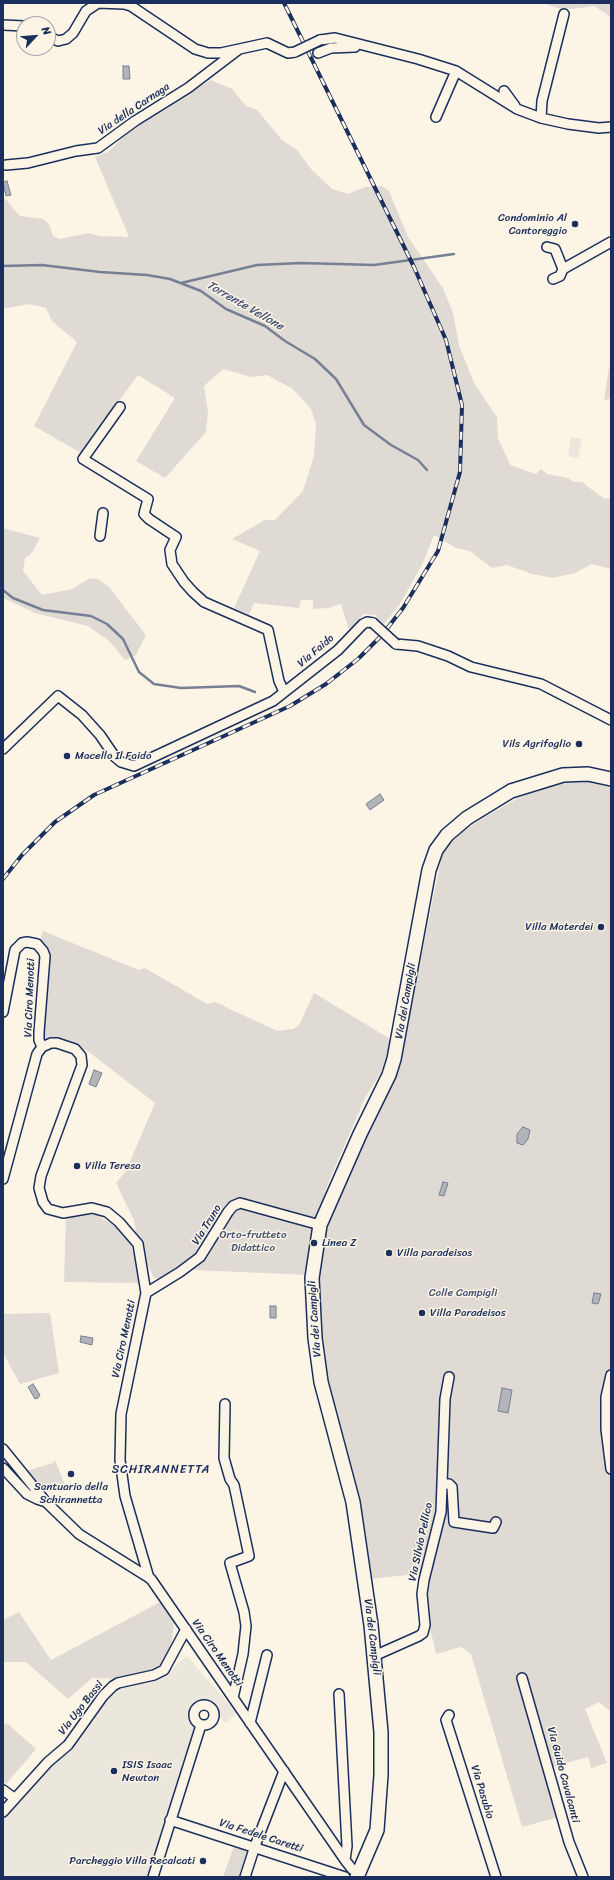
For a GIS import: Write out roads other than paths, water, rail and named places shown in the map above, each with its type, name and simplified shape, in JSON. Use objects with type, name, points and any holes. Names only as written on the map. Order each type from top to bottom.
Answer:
[{"type":"street","name":"Via della Carnaga","points":[[56,40],[66,39],[73,33],[86,11],[98,3],[124,4],[131,6],[195,49],[208,53],[239,49],[267,43],[272,50],[288,53],[295,52],[323,40]]},
{"type":"street","points":[[541,118],[542,101],[564,14]]},
{"type":"street","points":[[3,25],[16,26]]},
{"type":"street","points":[[327,49],[323,40],[335,38],[418,59],[456,71],[518,109],[541,118],[568,124],[599,128],[611,127]]},
{"type":"street","points":[[318,53],[327,49],[340,47],[369,46]]},
{"type":"street","name":"Via della Carnaga","points":[[6,165],[98,148],[135,121],[188,88],[239,49]]},
{"type":"street","points":[[436,117],[456,71]]},
{"type":"street","points":[[504,91],[518,109]]},
{"type":"street","points":[[553,279],[560,276],[563,269],[611,242]]},
{"type":"street","points":[[546,247],[555,249],[563,269]]},
{"type":"street","points":[[120,407],[83,459],[148,500],[144,514],[149,520],[176,537],[170,550],[172,564],[193,592],[204,602],[268,630],[279,681],[284,692]]},
{"type":"street","points":[[100,536],[103,513]]},
{"type":"street","name":"Via Faido","points":[[3,749],[58,696],[82,715],[100,734],[115,757],[121,762],[134,766],[273,701],[338,650],[363,624],[367,622],[373,623],[396,644],[418,646],[448,656],[471,668],[541,684],[611,720]]},
{"type":"street","name":"Via dei Campigli","points":[[358,1875],[373,1840],[378,1820],[381,1775],[381,1732],[374,1656],[353,1502],[318,1365],[312,1278],[320,1225],[360,1134],[389,1075],[394,1059],[428,877],[436,850],[447,836],[467,818],[511,791],[562,775],[588,774],[611,779]]},
{"type":"street","name":"Via Ciro Menotti","points":[[3,1012],[15,950],[22,943],[27,942],[37,944],[45,956],[39,1032],[39,1040],[42,1048]]},
{"type":"street","name":"Via Ciro Menotti","points":[[3,1179],[37,1054],[42,1048],[51,1043],[57,1043],[75,1049],[82,1060],[41,1176],[39,1188],[43,1202],[48,1209],[63,1213],[92,1208],[107,1212],[119,1222],[138,1244],[146,1292],[121,1414],[120,1460],[125,1496],[149,1578],[186,1628],[250,1724],[345,1860],[358,1875]]},
{"type":"street","name":"Via Truno","points":[[146,1292],[180,1272],[200,1257],[228,1212],[233,1206],[240,1203],[320,1225]]},
{"type":"street","points":[[611,1374],[606,1396],[606,1422],[611,1469]]},
{"type":"street","name":"Via Silvio Pellico","points":[[374,1656],[423,1633],[425,1625],[422,1594],[424,1580],[441,1512],[446,1400],[449,1378]]},
{"type":"street","points":[[225,1404],[224,1458],[230,1479],[234,1485],[249,1556],[230,1563],[244,1612],[246,1626],[243,1654],[233,1698]]},
{"type":"street","name":"Via Ciro Menotti","points":[[3,1449],[46,1502],[79,1534],[149,1578]]},
{"type":"street","points":[[3,1468],[27,1494],[46,1502]]},
{"type":"street","points":[[443,1484],[449,1484],[452,1487],[454,1522],[493,1528],[496,1522]]},
{"type":"street","name":"Via Ugo Bassi","points":[[3,1812],[48,1762],[68,1745],[103,1696],[113,1686],[118,1683],[154,1675],[164,1670],[186,1628]]},
{"type":"street","name":"Via Ciro Menotti","points":[[250,1724],[266,1655]]},
{"type":"street","name":"Via Guido Cavalcanti","points":[[522,1678],[569,1842],[583,1877]]},
{"type":"street","points":[[340,1694],[347,1839],[345,1860]]},
{"type":"street","name":"Via Pasubio","points":[[449,1715],[446,1720],[496,1877]]},
{"type":"street","points":[[153,1877],[201,1725]]},
{"type":"street","points":[[245,1877],[255,1846],[284,1771]]},
{"type":"street","points":[[3,1790],[14,1798]]},
{"type":"street","name":"Via Fedele Caretti","points":[[170,1820],[255,1846],[344,1877]]},
{"type":"waterway","points":[[181,283],[257,265],[301,263],[374,265],[454,254]]},
{"type":"waterway","name":"Torrente Vellone","points":[[3,266],[42,265],[100,272],[147,275],[170,279],[201,291],[226,309],[265,326],[285,341],[315,359],[336,379],[364,425],[391,445],[418,460],[427,470]]},
{"type":"waterway","points":[[3,590],[13,598],[43,610],[91,616],[107,624],[123,639],[139,672],[154,684],[181,688],[239,686],[255,692]]},
{"type":"railway","points":[[3,879],[22,855],[55,822],[94,795],[290,706],[326,684],[358,659],[382,635],[403,608],[438,551],[460,472],[462,405],[446,340],[414,267],[284,3]]},
{"type":"place","name":"Condominio Al Cantoreggio","points":[[575,224]]},
{"type":"place","name":"Vils Agrifoglio","points":[[579,744]]},
{"type":"place","name":"Macello Il Faido","points":[[67,756]]},
{"type":"place","name":"Villa Materdei","points":[[601,927]]},
{"type":"place","name":"Villa Teresa","points":[[77,1166]]},
{"type":"place","name":"Linea Z","points":[[314,1243]]},
{"type":"place","name":"Villa paradeisos","points":[[389,1253]]},
{"type":"place","name":"Villa Paradeisos","points":[[422,1313]]},
{"type":"place","name":"Santuario della Schirannetta","points":[[71,1474]]},
{"type":"place","name":"ISIS Isaac Newton","points":[[114,1771]]},
{"type":"place","name":"Parcheggio Villa Recalcati","points":[[203,1861]]},
{"type":"district","name":"SCHIRANNETTA","points":[[161,1470]]},
{"type":"park label","name":"Orto-frutteto Didattico","points":[[253,1241]]},
{"type":"park label","name":"Colle Campigli","points":[[463,1293]]}]
